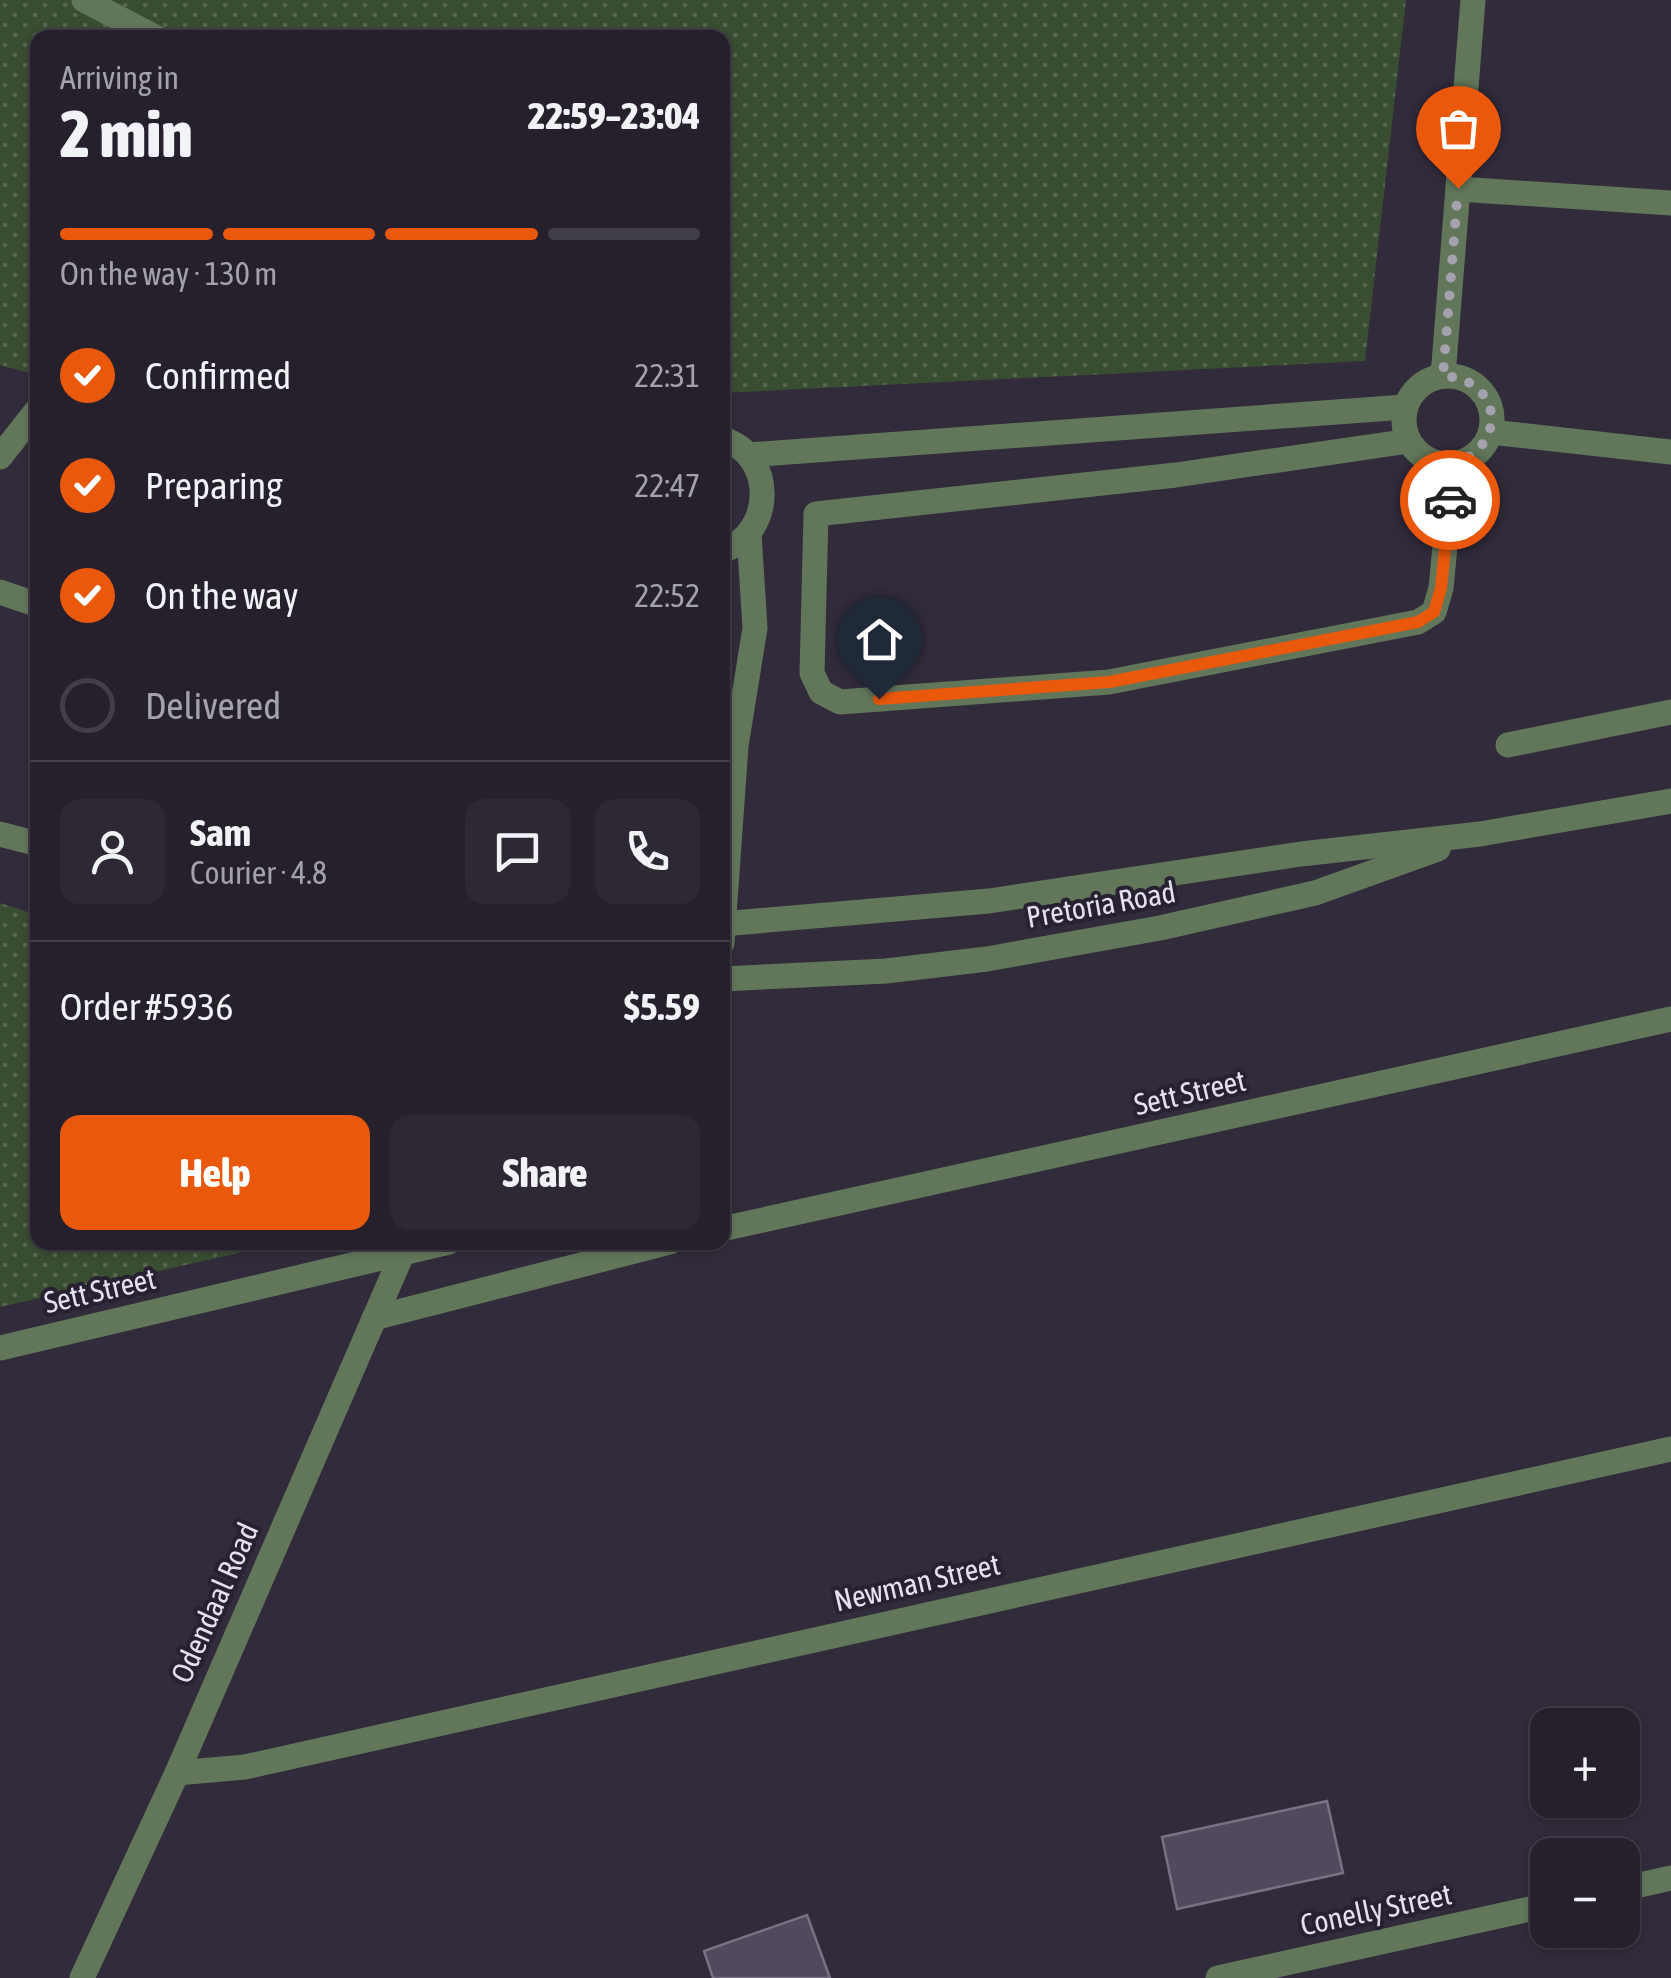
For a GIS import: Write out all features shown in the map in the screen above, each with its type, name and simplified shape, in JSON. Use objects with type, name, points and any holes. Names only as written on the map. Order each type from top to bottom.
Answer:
[{"type":"street","points":[[84,0],[142,30]]},
{"type":"street","points":[[1443,376],[1473,0]]},
{"type":"street","points":[[1458,188],[1671,204]]},
{"type":"street","points":[[1460,377],[1476,384],[1486,398],[1492,414],[1490,432],[1470,458],[1453,464],[1436,462],[1420,454],[1409,441],[1404,425],[1405,408],[1413,392],[1426,381],[1460,377]]},
{"type":"street","points":[[749,454],[1405,408]]},
{"type":"street","points":[[0,457],[30,419]]},
{"type":"street","points":[[1490,432],[1671,452]]},
{"type":"street","points":[[1409,441],[1176,476],[816,514],[812,673],[821,692],[840,702],[1109,682],[1418,622],[1434,612],[1441,588],[1453,464]]},
{"type":"street","points":[[730,443],[749,454],[760,474],[764,495],[760,517],[749,534],[730,548]]},
{"type":"street","points":[[730,741],[755,628],[749,534]]},
{"type":"street","points":[[0,592],[30,602]]},
{"type":"street","points":[[1508,746],[1671,712]]},
{"type":"street","name":"Pretoria Road","points":[[730,929],[988,901],[1302,854],[1480,834],[1671,802]]},
{"type":"street","points":[[0,834],[30,842]]},
{"type":"street","name":"Pretoria Road","points":[[730,979],[886,970],[987,958],[1160,928],[1315,893],[1480,834]]},
{"type":"street","name":"Sett Street","points":[[730,1227],[1671,1019]]},
{"type":"street","name":"Sett Street","points":[[0,1348],[412,1250]]},
{"type":"street","points":[[374,1318],[639,1250]]},
{"type":"street","name":"Odendaal Road","points":[[82,1978],[176,1773],[403,1252]]},
{"type":"street","name":"Newman Street","points":[[176,1773],[245,1767],[1671,1450]]},
{"type":"street","points":[[1640,1885],[1671,1878]]},
{"type":"street","name":"Conelly Street","points":[[1218,1978],[1530,1910]]},
{"type":"green space","points":[[0,0],[1406,0],[1365,361],[730,393],[730,30],[30,30],[30,373],[0,365]]},
{"type":"green space","points":[[0,903],[30,913],[30,1250],[252,1250],[0,1307]]},
{"type":"building","points":[[1327,1801],[1343,1873],[1177,1909],[1162,1837]]},
{"type":"building","points":[[807,1915],[830,1978],[713,1978],[704,1951]]},
{"type":"way so far","points":[[1450,500],[1453,464],[1470,458],[1482,447],[1490,432],[1492,414],[1476,384],[1460,377],[1443,376],[1458,188]]},
{"type":"route","points":[[879,699],[1109,682],[1418,622],[1434,612],[1441,588],[1450,500]]}]
